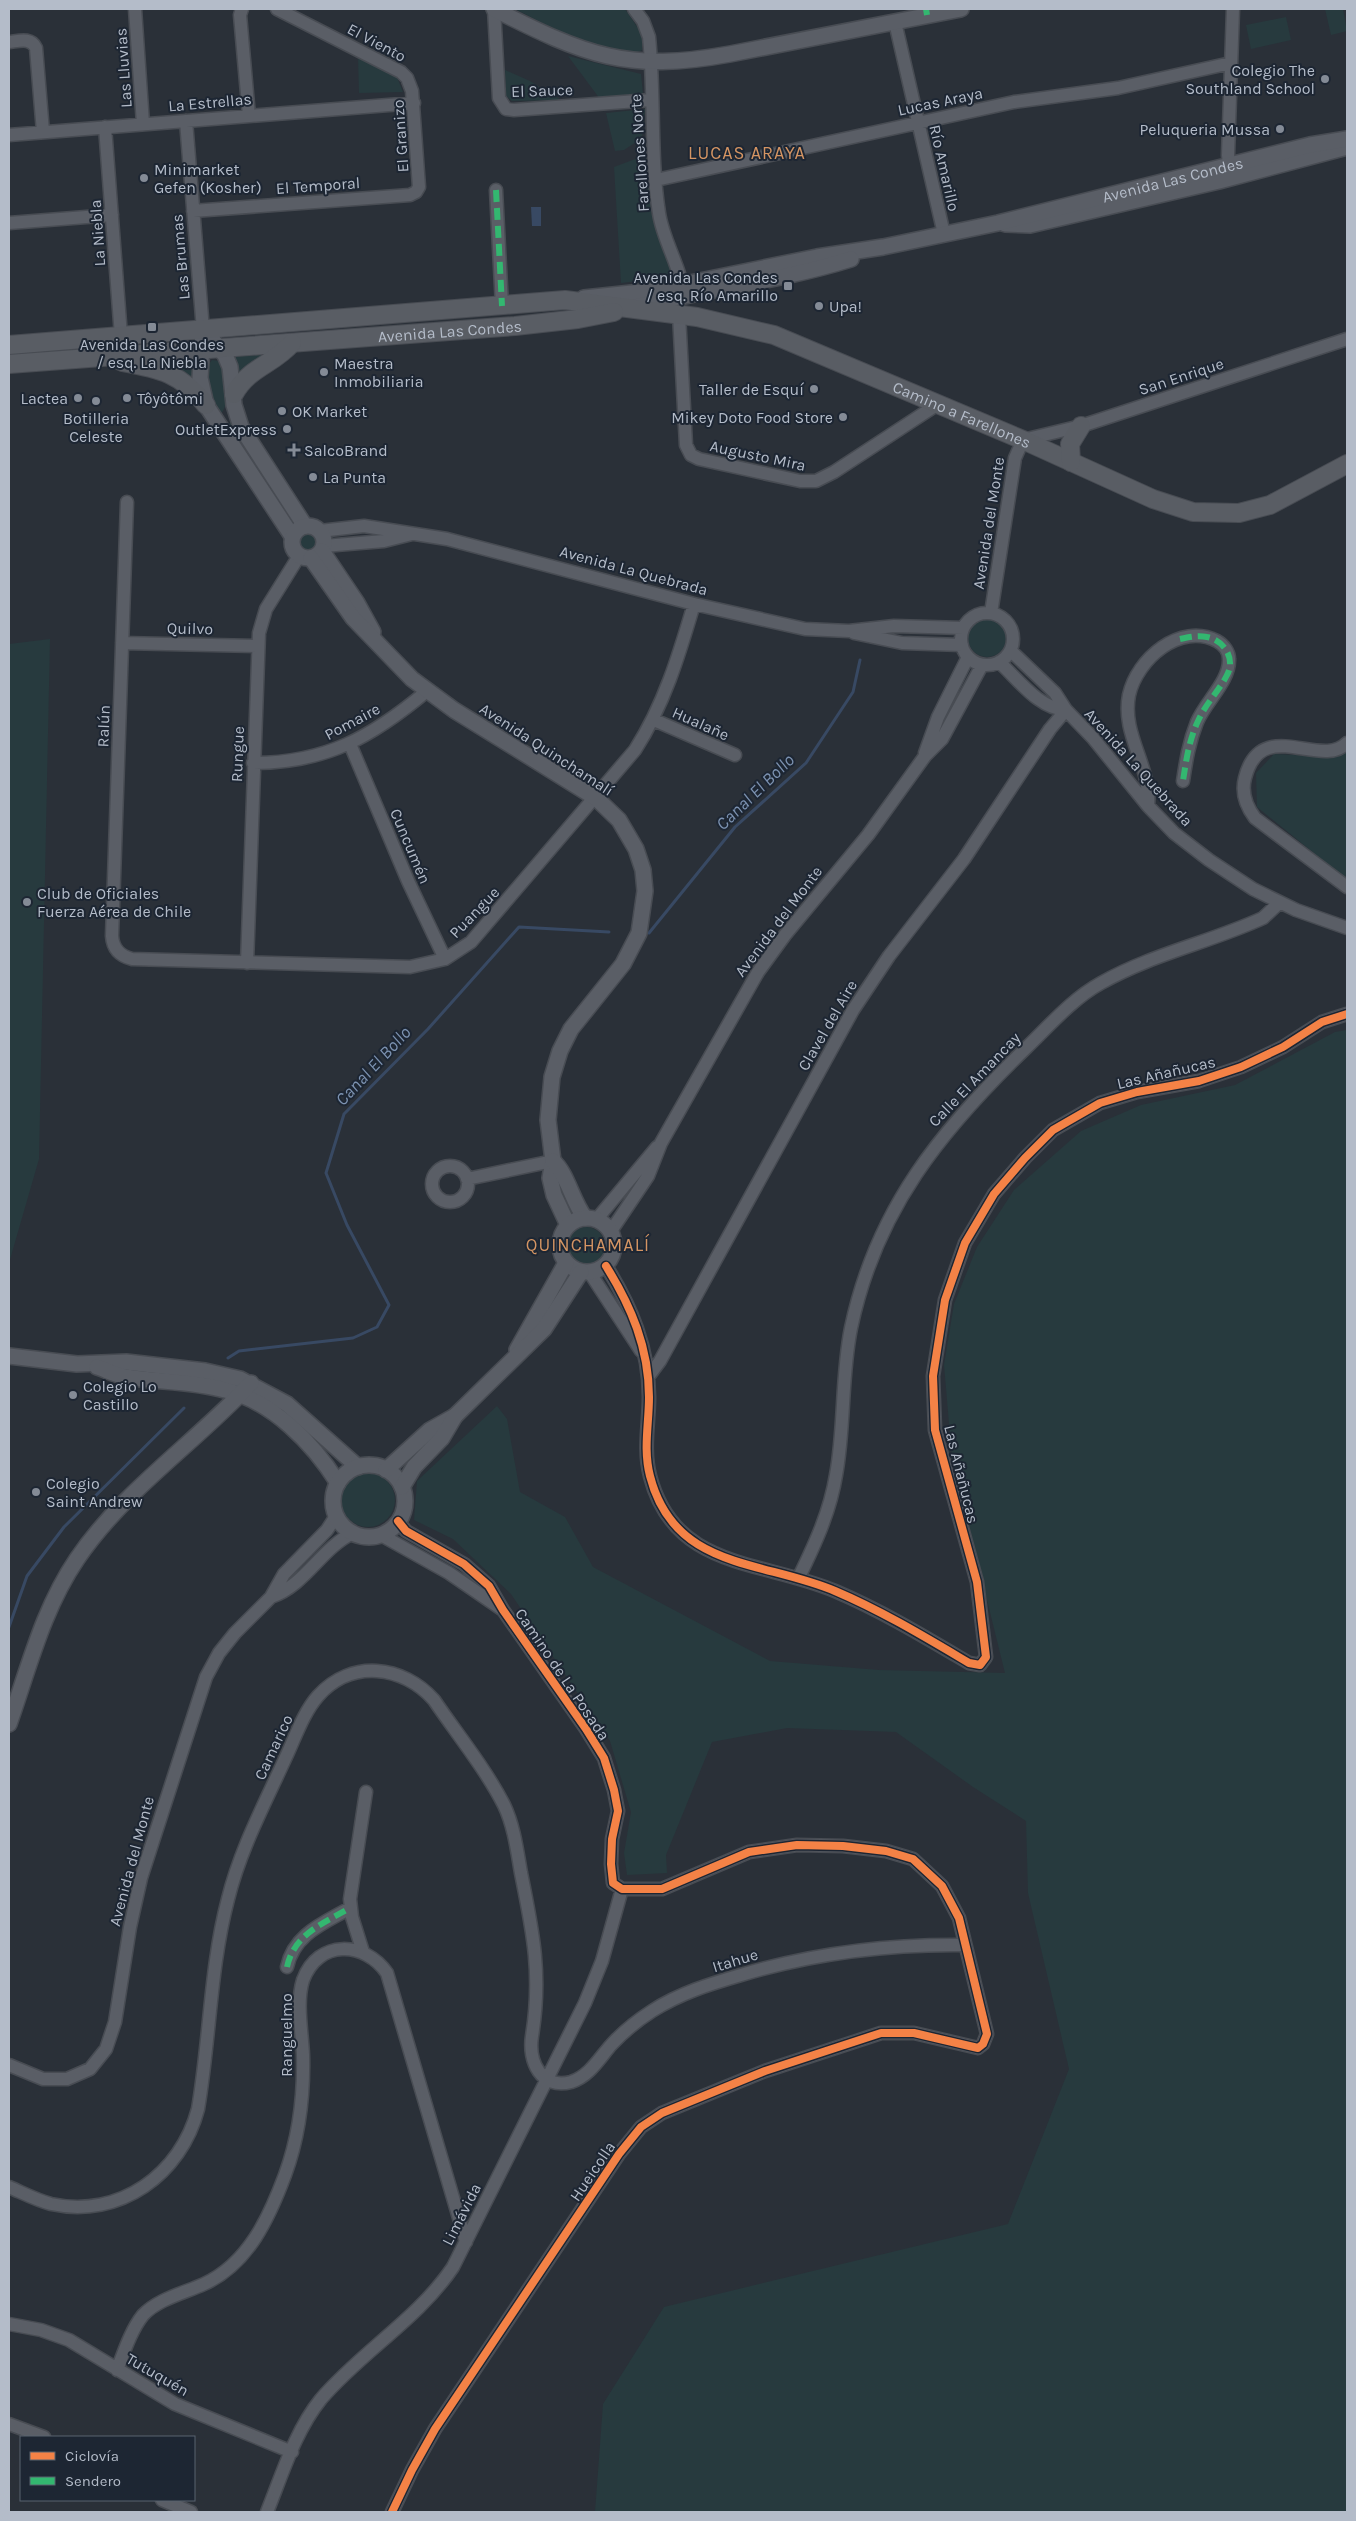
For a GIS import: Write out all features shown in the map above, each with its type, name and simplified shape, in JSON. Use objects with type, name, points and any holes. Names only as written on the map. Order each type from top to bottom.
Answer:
[{"type":"main road","name":"Avenida Las Condes","points":[[9,345],[565,300]]},
{"type":"main road","name":"Camino a Farellones","points":[[565,300],[732,323],[774,335],[1023,440],[1166,505],[1193,512],[1223,514],[1254,510],[1284,500],[1347,464]]},
{"type":"main road","name":"Avenida Las Condes","points":[[9,364],[540,323],[629,309]]},
{"type":"main road","points":[[234,400],[248,374],[281,354],[292,343]]},
{"type":"main road","points":[[100,358],[153,368],[174,375],[189,384],[211,411]]},
{"type":"main road","points":[[1071,462],[1070,444],[1081,426]]},
{"type":"street","name":"Las Lluvias","points":[[135,9],[143,124]]},
{"type":"street","points":[[242,9],[240,15],[249,116]]},
{"type":"street","name":"El Viento","points":[[277,9],[396,70],[407,78]]},
{"type":"street","points":[[494,9],[579,49],[614,58],[651,62],[712,58],[896,22],[926,12],[961,9]]},
{"type":"street","name":"El Sauce","points":[[494,9],[499,98],[506,109],[651,100]]},
{"type":"street","name":"Farellones Norte","points":[[634,9],[643,21],[649,37],[656,180],[663,234],[683,290]]},
{"type":"street","points":[[1229,172],[1233,9]]},
{"type":"street","name":"Río Amarillo","points":[[896,22],[944,234]]},
{"type":"street","points":[[9,42],[27,40],[32,42],[36,48],[44,132]]},
{"type":"street","name":"Lucas Araya","points":[[656,180],[1048,96],[1118,88],[1231,63]]},
{"type":"street","name":"El Granizo","points":[[407,78],[414,103],[420,183],[416,192]]},
{"type":"street","name":"La Estrellas","points":[[9,135],[414,103]]},
{"type":"street","name":"Las Brumas","points":[[186,121],[203,330]]},
{"type":"street","name":"La Niebla","points":[[105,127],[121,336]]},
{"type":"street","name":"Avenida Las Condes","points":[[1229,172],[1310,145],[1347,139]]},
{"type":"street","name":"Avenida Las Condes","points":[[565,300],[651,291],[683,290],[821,268],[883,247],[998,222],[1012,226],[1030,225],[1229,172],[1347,147]]},
{"type":"street","points":[[496,190],[502,306]]},
{"type":"street","name":"El Temporal","points":[[193,211],[410,195],[416,192]]},
{"type":"street","points":[[9,223],[112,215]]},
{"type":"street","name":"Avenida Las Condes","points":[[629,309],[683,290]]},
{"type":"street","name":"Augusto Mira","points":[[679,315],[686,445],[691,455],[699,459],[800,482],[816,481],[834,472],[938,404]]},
{"type":"street","points":[[203,330],[219,349],[230,367],[234,400],[241,427],[306,526]]},
{"type":"street","points":[[203,330],[200,378],[211,411],[292,536],[300,528],[312,526],[315,548]]},
{"type":"street","name":"San Enrique","points":[[1023,440],[1081,426],[1347,339]]},
{"type":"street","points":[[211,411],[228,416],[234,400]]},
{"type":"street","name":"Avenida del Monte","points":[[992,613],[1015,458],[1023,440]]},
{"type":"street","name":"Ralún","points":[[117,950],[112,936],[127,502]]},
{"type":"street","name":"Avenida La Quebrada","points":[[315,548],[384,541],[412,534],[476,545],[694,604],[776,624],[806,629],[849,631],[900,626],[963,628]]},
{"type":"street","name":"Avenida Quinchamalí","points":[[292,536],[292,547],[315,548],[346,610],[398,665],[427,691],[596,798],[619,820],[636,849],[643,870],[645,905],[638,933],[628,955],[577,1018],[560,1051],[552,1077],[548,1106],[548,1134],[553,1161],[551,1183],[568,1225]]},
{"type":"street","name":"Rungue","points":[[247,963],[257,646],[266,609],[315,548]]},
{"type":"street","name":"Puangue","points":[[117,950],[124,956],[132,959],[247,963],[410,967],[445,959],[463,948],[486,928],[627,762],[654,720],[674,667],[694,604]]},
{"type":"street","points":[[985,613],[992,613],[1003,618],[1011,627],[1014,639],[1011,651],[999,662],[982,665],[968,657],[962,645],[963,628],[972,618],[985,613]]},
{"type":"street","name":"Avenida La Quebrada","points":[[849,631],[902,643],[962,645]]},
{"type":"street","points":[[1148,806],[1148,784],[1128,724],[1128,706],[1132,686],[1140,668],[1165,646],[1180,639],[1208,637],[1223,645],[1230,657],[1228,674],[1210,697],[1198,721],[1189,747],[1183,782]]},
{"type":"street","name":"Quilvo","points":[[122,643],[257,646]]},
{"type":"street","name":"Avenida La Quebrada","points":[[1011,651],[1055,693],[1066,710],[1112,760],[1148,806],[1174,833],[1209,860],[1279,903],[1347,928]]},
{"type":"street","name":"Avenida del Monte","points":[[925,756],[938,717],[968,657]]},
{"type":"street","name":"Avenida La Quebrada","points":[[999,662],[1044,704],[1066,710]]},
{"type":"street","name":"Avenida del Monte","points":[[610,1231],[648,1176],[661,1143],[758,972],[785,935],[868,835],[925,756],[942,739],[982,665]]},
{"type":"street","name":"Pomaire","points":[[253,763],[304,759],[350,744],[392,719],[427,691]]},
{"type":"street","name":"Clavel del Aire","points":[[648,1377],[663,1355],[853,1010],[889,956],[954,872],[1050,729],[1066,710]]},
{"type":"street","name":"Hualañe","points":[[654,720],[735,755]]},
{"type":"street","points":[[1347,742],[1340,748],[1330,751],[1289,745],[1269,748],[1252,763],[1246,776],[1244,791],[1247,805],[1255,818],[1347,887]]},
{"type":"street","name":"Cuncumén","points":[[350,744],[408,881],[445,959]]},
{"type":"street","name":"Calle El Amancay","points":[[799,1577],[824,1523],[834,1488],[845,1364],[862,1287],[885,1228],[926,1157],[974,1099],[1070,1005],[1089,990],[1126,970],[1263,918],[1279,903]]},
{"type":"street","name":"Las Añañucas","points":[[799,1577],[857,1601],[969,1663],[980,1665],[986,1657],[977,1582],[935,1430],[934,1376],[945,1300],[965,1243],[994,1194],[1025,1158],[1053,1130],[1100,1103],[1137,1092],[1199,1081],[1241,1067],[1283,1047],[1322,1022],[1347,1014]]},
{"type":"street","name":"Avenida del Monte","points":[[590,1219],[661,1143]]},
{"type":"street","points":[[467,1179],[553,1161]]},
{"type":"street","name":"Avenida Quinchamalí","points":[[553,1161],[562,1172],[572,1197],[590,1219]]},
{"type":"street","points":[[402,1487],[414,1467],[442,1438],[455,1416],[514,1356],[544,1329],[585,1273],[606,1266],[614,1253],[615,1246],[610,1231],[590,1219],[568,1225],[559,1244],[566,1263],[585,1273],[643,1353]]},
{"type":"street","points":[[514,1356],[566,1263]]},
{"type":"street","points":[[606,1266],[633,1313],[648,1377],[647,1462],[658,1500],[671,1521],[699,1546],[720,1557],[799,1577]]},
{"type":"street","points":[[9,1356],[90,1365],[126,1362],[224,1374],[251,1383],[287,1404],[358,1467]]},
{"type":"street","points":[[90,1365],[124,1376],[202,1386],[240,1395],[267,1409],[296,1432],[323,1462],[338,1483]]},
{"type":"street","points":[[9,1724],[44,1621],[59,1589],[76,1560],[97,1532],[122,1506],[251,1383]]},
{"type":"street","points":[[386,1470],[430,1430],[455,1416]]},
{"type":"street","points":[[375,1466],[386,1470],[395,1477],[402,1487],[404,1505],[398,1521],[381,1534],[364,1536],[353,1533],[343,1526],[336,1516],[333,1496],[338,1483],[346,1473],[358,1467],[375,1466]]},
{"type":"street","name":"Avenida del Monte","points":[[9,2065],[43,2079],[67,2079],[90,2069],[106,2049],[115,2022],[130,1926],[141,1878],[201,1690],[212,1664],[227,1642],[271,1597],[284,1574],[327,1530],[336,1516]]},
{"type":"street","name":"Camino de La Posada","points":[[398,1521],[406,1531],[474,1571],[489,1586],[503,1610],[586,1728],[604,1758],[614,1790],[618,1811],[612,1839],[613,1883],[622,1889]]},
{"type":"street","name":"Avenida del Monte","points":[[271,1597],[293,1586],[339,1541],[353,1533]]},
{"type":"street","name":"Camino de La Posada","points":[[381,1534],[449,1573],[503,1610]]},
{"type":"street","name":"Camarico","points":[[9,2187],[52,2204],[78,2206],[102,2204],[139,2191],[161,2175],[178,2155],[190,2133],[198,2109],[222,1923],[241,1855],[312,1703],[336,1681],[365,1670],[384,1670],[401,1675],[416,1683],[428,1694],[504,1807],[513,1832],[536,1953],[538,1994],[531,2054],[538,2071],[546,2080]]},
{"type":"street","points":[[366,1792],[350,1889],[350,1908],[363,1952],[382,1966],[390,1980],[466,2242]]},
{"type":"street","points":[[622,1889],[662,1889],[749,1852],[797,1845],[843,1846],[886,1851],[913,1859],[942,1886],[959,1918],[965,1945]]},
{"type":"street","name":"Limávida","points":[[267,2512],[306,2422],[321,2400],[439,2285],[453,2267],[594,1982],[622,1889]]},
{"type":"street","points":[[287,1967],[292,1951],[302,1938],[350,1908]]},
{"type":"street","name":"Hueicolla","points":[[392,2512],[412,2470],[436,2429],[619,2154],[640,2127],[662,2113],[722,2088],[822,2051],[882,2033],[914,2033],[978,2048],[983,2044],[987,2034],[965,1945]]},
{"type":"street","name":"Itahue","points":[[546,2080],[562,2083],[578,2079],[588,2072],[617,2038],[642,2018],[678,1996],[704,1986],[771,1966],[835,1953],[900,1946],[965,1945]]},
{"type":"street","name":"Ranguelmo","points":[[117,2370],[136,2327],[147,2312],[158,2304],[206,2284],[227,2270],[245,2253],[259,2232],[286,2174],[297,2128],[303,2079],[301,1998],[303,1980],[312,1965],[326,1954],[348,1948],[363,1952]]},
{"type":"street","name":"Tutuquén","points":[[9,2324],[60,2336],[175,2404],[292,2452]]},
{"type":"street","points":[[9,2424],[41,2436]]},
{"type":"street","points":[[164,2501],[191,2512]]},
{"type":"green space","points":[[515,9],[625,9],[642,34],[642,50],[631,53],[615,52],[598,47],[578,40]]},
{"type":"green space","points":[[1325,9],[1343,9],[1347,31],[1331,35]]},
{"type":"green space","points":[[1286,17],[1291,40],[1251,49],[1246,25]]},
{"type":"green space","points":[[568,56],[641,74],[643,94],[600,99]]},
{"type":"green space","points":[[358,57],[397,77],[403,92],[359,93]]},
{"type":"green space","points":[[505,70],[530,81],[561,100],[512,101],[506,96]]},
{"type":"green space","points":[[645,109],[642,138],[624,150],[615,151],[606,113]]},
{"type":"green space","points":[[646,155],[651,212],[673,277],[621,283],[614,167]]},
{"type":"green space","points":[[273,354],[239,379],[231,355]]},
{"type":"green space","points":[[212,360],[219,361],[225,372],[227,396],[220,415],[209,398],[206,368]]},
{"type":"green space","points":[[196,363],[194,384],[159,365]]},
{"type":"green space","points":[[231,422],[286,504],[280,507],[226,426]]},
{"type":"green space","points":[[308,534],[314,537],[317,543],[314,549],[308,552],[302,549],[299,543],[302,537]]},
{"type":"green space","points":[[987,619],[1001,624],[1006,638],[1001,652],[987,657],[973,652],[968,638],[973,624]]},
{"type":"green space","name":"Club de Oficiales Fuerza Aérea de Chile","points":[[50,639],[39,1159],[9,1263],[9,644]]},
{"type":"green space","points":[[1347,748],[1347,880],[1257,807],[1256,773],[1274,754],[1335,757]]},
{"type":"green space","points":[[1347,1030],[1347,2512],[595,2512],[603,2404],[664,2307],[1008,2224],[1069,2069],[1028,1893],[1026,1821],[973,1787],[896,1732],[787,1728],[712,1742],[666,1855],[667,1873],[627,1875],[624,1853],[631,1812],[610,1741],[511,1594],[453,1539],[414,1520],[417,1481],[497,1406],[507,1419],[520,1492],[565,1517],[593,1567],[770,1661],[879,1670],[1005,1673],[952,1458],[944,1365],[954,1304],[977,1247],[1014,1190],[1081,1131],[1141,1105],[1235,1085],[1335,1032]]},
{"type":"green space","points":[[586,1227],[600,1232],[605,1246],[600,1260],[586,1265],[572,1260],[567,1246],[572,1232]]},
{"type":"green space","points":[[363,1473],[373,1473],[383,1477],[391,1485],[395,1500],[391,1515],[383,1523],[373,1527],[363,1527],[353,1523],[345,1515],[341,1505],[341,1495],[345,1485],[353,1477]]},
{"type":"water","points":[[531,207],[541,207],[541,226],[532,226]]},
{"type":"waterway","name":"Canal El Bollo","points":[[649,933],[735,827],[806,763],[853,692],[860,660]]},
{"type":"waterway","name":"Canal El Bollo","points":[[228,1358],[239,1351],[353,1338],[377,1327],[389,1305],[347,1225],[326,1173],[344,1114],[428,1029],[519,927],[609,932]]},
{"type":"waterway","name":"Canal El Bollo","points":[[9,1627],[27,1576],[64,1527],[184,1408]]},
{"type":"marked path","points":[[926,9],[927,15]]},
{"type":"marked path","points":[[496,190],[502,306]]},
{"type":"marked path","points":[[1180,639],[1200,636],[1213,639],[1219,642],[1227,651],[1230,663],[1227,675],[1205,708],[1195,728],[1188,751],[1183,781]]},
{"type":"marked path","points":[[287,1967],[296,1946],[303,1938],[320,1925],[350,1908]]},
{"type":"cycle path","points":[[606,1266],[631,1312],[646,1361],[649,1397],[647,1456],[650,1476],[662,1507],[679,1529],[700,1546],[724,1557],[835,1591],[870,1607],[969,1663],[980,1665],[986,1657],[977,1582],[935,1430],[933,1376],[945,1300],[965,1243],[994,1194],[1025,1158],[1053,1130],[1100,1103],[1137,1092],[1199,1081],[1241,1067],[1283,1047],[1322,1022],[1347,1014]]},
{"type":"cycle path","points":[[392,2512],[412,2470],[435,2429],[619,2154],[641,2127],[662,2113],[765,2071],[881,2033],[914,2033],[978,2048],[983,2044],[987,2034],[959,1918],[942,1886],[913,1859],[886,1851],[843,1846],[797,1845],[749,1852],[662,1889],[622,1889],[613,1883],[611,1864],[612,1839],[618,1811],[604,1758],[503,1610],[489,1586],[464,1564],[406,1531],[398,1521]]},
{"type":"place","name":"Colegio The Southland School","points":[[1325,79]]},
{"type":"place","name":"Peluqueria Mussa","points":[[1280,129]]},
{"type":"place","name":"Minimarket Gefen (Kosher)","points":[[144,178]]},
{"type":"place","name":"Avenida Las Condes / esq. Río Amarillo","points":[[788,286]]},
{"type":"place","name":"Upa!","points":[[819,306]]},
{"type":"place","name":"Avenida Las Condes / esq. La Niebla","points":[[152,327]]},
{"type":"place","name":"Maestra Inmobiliaria","points":[[324,372]]},
{"type":"place","name":"Taller de Esquí","points":[[814,389]]},
{"type":"place","name":"Lactea","points":[[78,398]]},
{"type":"place","name":"Tôyôtômi","points":[[127,398]]},
{"type":"place","name":"Botilleria Celeste","points":[[96,401]]},
{"type":"place","name":"OK Market","points":[[282,411]]},
{"type":"place","name":"Mikey Doto Food Store","points":[[843,417]]},
{"type":"place","name":"OutletExpress","points":[[287,429]]},
{"type":"place","name":"SalcoBrand","points":[[294,450]]},
{"type":"place","name":"La Punta","points":[[313,477]]},
{"type":"place","name":"Club de Oficiales Fuerza Aérea de Chile","points":[[27,902]]},
{"type":"place","name":"Colegio Lo Castillo","points":[[73,1395]]},
{"type":"place","name":"Colegio Saint Andrew","points":[[36,1492]]},
{"type":"district","name":"LUCAS ARAYA","points":[[747,153]]},
{"type":"district","name":"QUINCHAMALÍ","points":[[588,1245]]}]
